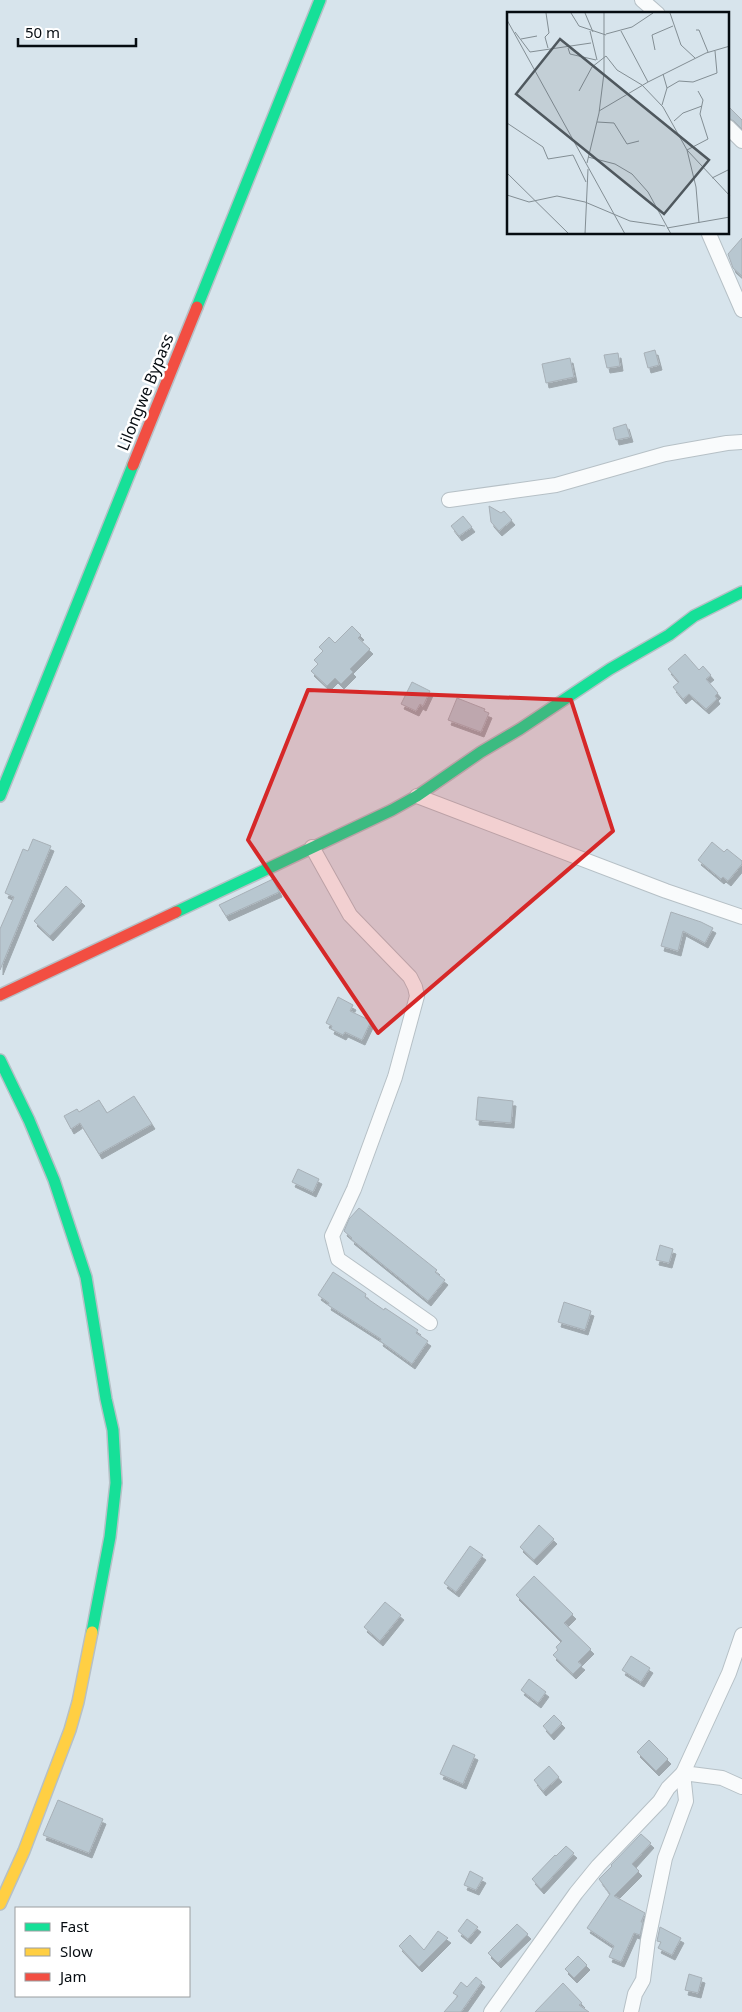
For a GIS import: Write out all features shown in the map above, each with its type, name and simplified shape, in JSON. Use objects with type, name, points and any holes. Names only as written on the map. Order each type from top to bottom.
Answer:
[{"type":"street","name":"Lilongwe Bypass","points":[[0,796],[320,0]]},
{"type":"street","points":[[642,0],[656,12]]},
{"type":"street","points":[[730,129],[742,141]]},
{"type":"street","points":[[709,235],[742,310]]},
{"type":"street","points":[[448,500],[556,485],[665,454],[742,442]]},
{"type":"street","points":[[0,995],[392,810],[417,796],[481,752],[520,729],[610,669],[668,635],[694,616],[742,592]]},
{"type":"street","points":[[417,796],[666,891],[742,917]]},
{"type":"street","points":[[312,847],[350,916],[410,977],[417,996],[394,1077],[354,1189],[332,1236],[338,1259],[430,1323]]},
{"type":"street","points":[[0,1060],[29,1120],[54,1180],[86,1277],[106,1399],[114,1430],[116,1483],[110,1537],[78,1702],[70,1730],[24,1851],[0,1904]]},
{"type":"street","points":[[491,2012],[576,1893],[598,1866],[660,1801],[668,1788],[683,1773],[729,1673],[742,1635]]},
{"type":"street","points":[[683,1773],[722,1778],[742,1787]]},
{"type":"street","points":[[631,2012],[635,1994],[643,1980],[648,1940],[665,1858],[686,1800],[683,1773]]},
{"type":"highlighted area","points":[[308,690],[571,700],[613,831],[378,1033],[248,840]]},
{"type":"building","points":[[730,108],[742,120],[742,129],[730,119]]},
{"type":"building","points":[[742,238],[742,276],[733,268],[728,254]]},
{"type":"building","points":[[655,350],[659,365],[648,368],[644,353]]},
{"type":"building","points":[[618,353],[620,366],[607,368],[604,355]]},
{"type":"building","points":[[570,358],[574,377],[546,383],[542,364]]},
{"type":"building","points":[[626,424],[630,437],[616,440],[613,428]]},
{"type":"building","points":[[489,506],[501,513],[504,511],[512,520],[499,531],[491,522]]},
{"type":"building","points":[[463,516],[472,527],[459,536],[451,526]]},
{"type":"building","points":[[352,626],[361,635],[358,638],[370,649],[350,669],[353,672],[341,684],[335,678],[327,686],[311,671],[318,664],[314,660],[323,651],[319,647],[329,637],[335,643]]},
{"type":"building","points":[[685,654],[699,670],[703,666],[711,675],[706,679],[718,693],[715,696],[717,699],[706,709],[689,694],[683,699],[673,687],[679,682],[668,669]]},
{"type":"building","points":[[412,682],[430,691],[423,706],[420,704],[416,711],[401,704]]},
{"type":"building","points":[[457,698],[485,709],[484,711],[489,713],[481,732],[448,720]]},
{"type":"building","points":[[33,839],[51,846],[0,970],[0,929],[14,897],[5,893],[23,849],[28,851]]},
{"type":"building","points":[[712,842],[724,852],[727,849],[742,861],[742,864],[728,881],[723,877],[721,879],[698,860]]},
{"type":"building","points":[[273,879],[279,892],[226,916],[219,905]]},
{"type":"building","points":[[66,886],[82,901],[50,936],[34,921]]},
{"type":"building","points":[[671,912],[713,928],[705,943],[683,931],[678,951],[661,946]]},
{"type":"building","points":[[338,997],[353,1005],[350,1011],[371,1021],[362,1040],[345,1032],[343,1035],[331,1029],[332,1026],[326,1023]]},
{"type":"building","points":[[134,1096],[152,1124],[99,1154],[80,1123],[71,1129],[64,1116],[77,1109],[79,1112],[99,1100],[107,1113]]},
{"type":"building","points":[[478,1097],[513,1101],[511,1123],[476,1120]]},
{"type":"building","points":[[298,1169],[319,1179],[313,1192],[292,1182]]},
{"type":"building","points":[[359,1208],[437,1270],[435,1272],[445,1280],[428,1301],[351,1239],[344,1231],[349,1219]]},
{"type":"building","points":[[660,1245],[673,1249],[669,1263],[656,1260]]},
{"type":"building","points":[[333,1272],[366,1294],[365,1297],[384,1310],[385,1308],[418,1330],[416,1333],[428,1341],[412,1364],[380,1341],[381,1339],[328,1305],[329,1303],[318,1295]]},
{"type":"building","points":[[564,1302],[591,1311],[585,1330],[558,1322]]},
{"type":"building","points":[[539,1525],[554,1539],[534,1560],[520,1547]]},
{"type":"building","points":[[470,1546],[483,1555],[456,1592],[444,1583]]},
{"type":"building","points":[[534,1576],[573,1614],[564,1623],[591,1649],[578,1662],[582,1665],[573,1674],[553,1655],[558,1650],[556,1647],[562,1641],[516,1595]]},
{"type":"building","points":[[385,1602],[401,1615],[380,1641],[364,1627]]},
{"type":"building","points":[[631,1656],[650,1668],[641,1682],[622,1670]]},
{"type":"building","points":[[529,1679],[546,1692],[538,1703],[521,1690]]},
{"type":"building","points":[[554,1715],[562,1723],[551,1735],[543,1726]]},
{"type":"building","points":[[649,1740],[668,1759],[656,1771],[637,1752]]},
{"type":"building","points":[[453,1745],[475,1755],[463,1784],[440,1774]]},
{"type":"building","points":[[549,1766],[559,1777],[543,1791],[534,1780]]},
{"type":"building","points":[[58,1800],[103,1819],[89,1853],[43,1835]]},
{"type":"building","points":[[641,1834],[651,1843],[632,1864],[639,1871],[614,1896],[645,1913],[641,1922],[643,1922],[640,1935],[634,1933],[621,1962],[609,1957],[614,1946],[587,1928],[610,1894],[599,1879]]},
{"type":"building","points":[[566,1846],[574,1853],[541,1889],[532,1879]]},
{"type":"building","points":[[470,1871],[483,1878],[476,1890],[464,1885]]},
{"type":"building","points":[[467,1919],[478,1927],[468,1939],[458,1931]]},
{"type":"building","points":[[517,1924],[528,1934],[498,1963],[488,1953]]},
{"type":"building","points":[[660,1927],[681,1938],[672,1955],[658,1948],[661,1942],[657,1941]]},
{"type":"building","points":[[438,1931],[448,1938],[419,1967],[399,1946],[410,1935],[424,1950]]},
{"type":"building","points":[[578,1956],[587,1965],[574,1978],[565,1969]]},
{"type":"building","points":[[689,1974],[702,1978],[698,1993],[685,1990]]},
{"type":"building","points":[[476,1977],[482,1982],[461,2012],[444,2012],[458,1996],[453,1993],[461,1982],[467,1987]]},
{"type":"building","points":[[563,1983],[582,2003],[579,2005],[589,2012],[535,2012]]},
{"type":"traffic: fast","points":[[197,307],[320,0]]},
{"type":"traffic: fast","points":[[0,796],[133,465]]},
{"type":"traffic: fast","points":[[176,912],[392,810],[417,796],[481,752],[520,729],[610,669],[669,635],[694,616],[742,592]]},
{"type":"traffic: fast","points":[[0,1060],[29,1120],[54,1180],[86,1277],[106,1399],[113,1430],[116,1483],[110,1537],[92,1632]]},
{"type":"traffic: slow","points":[[0,1904],[24,1851],[70,1730],[78,1702],[92,1632]]},
{"type":"traffic: jam","points":[[133,465],[197,307]]},
{"type":"traffic: jam","points":[[0,995],[176,912]]}]
